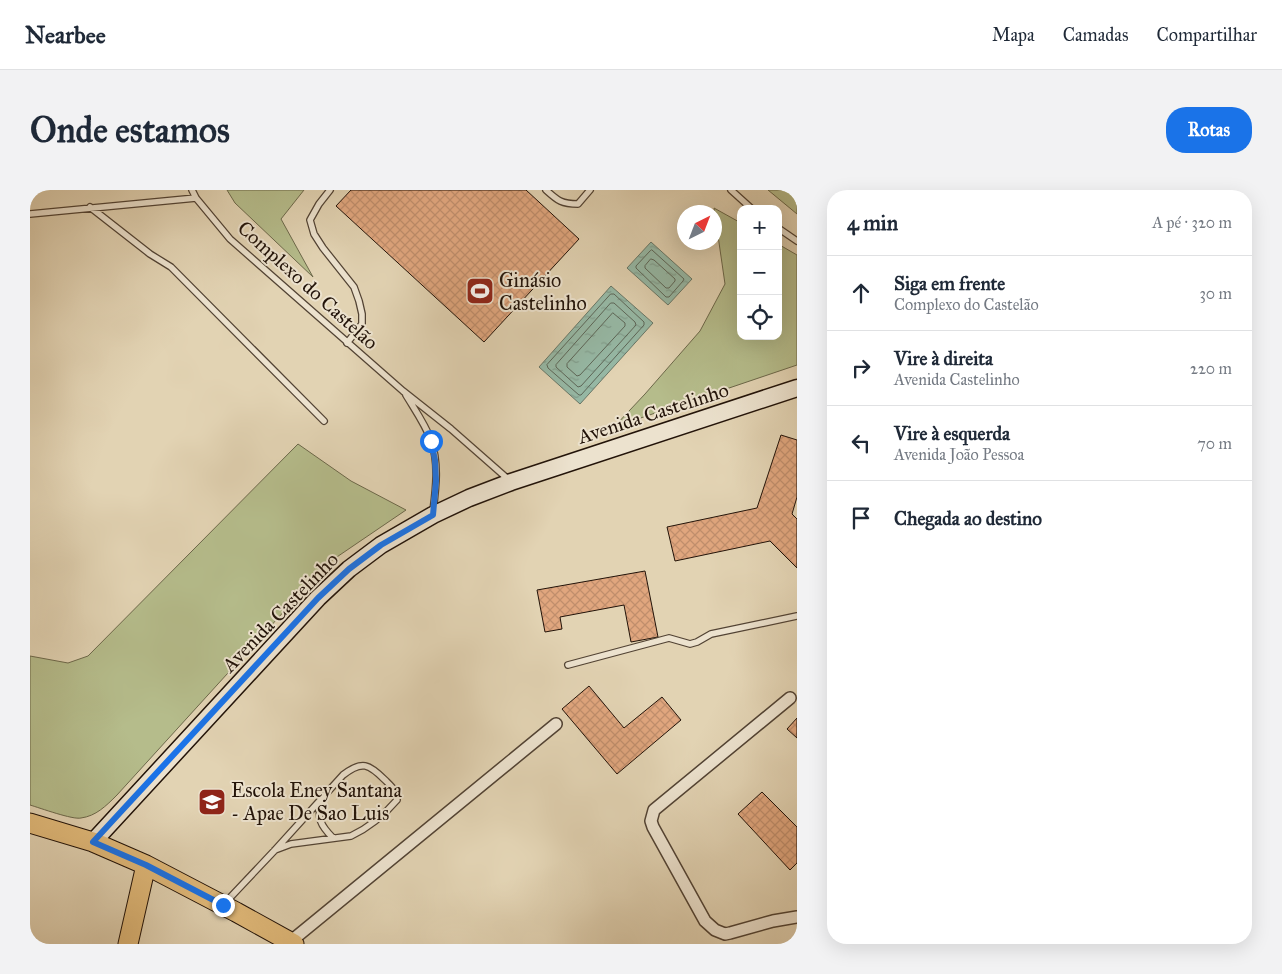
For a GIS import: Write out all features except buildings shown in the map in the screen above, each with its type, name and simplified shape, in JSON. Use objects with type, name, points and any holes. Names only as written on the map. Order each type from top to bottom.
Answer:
[{"type":"main road","points":[[30,823],[93,842],[146,865],[292,943]]},
{"type":"main road","points":[[128,944],[146,865]]},
{"type":"street","name":"Avenida Castelinho","points":[[93,842],[318,598],[349,569],[381,545],[433,515],[469,498],[511,482],[797,388]]},
{"type":"street","points":[[790,698],[654,810],[651,821],[705,921],[715,930],[720,933],[730,934],[772,921],[797,917]]},
{"type":"street","points":[[292,943],[556,724]]},
{"type":"lane","name":"Complexo do Castelão","points":[[192,190],[196,198],[230,239],[403,392],[451,429],[511,482]]},
{"type":"lane","points":[[330,190],[310,220],[314,234],[354,287],[359,301],[362,324],[347,342]]},
{"type":"lane","points":[[546,190],[558,201],[567,204],[578,204],[590,190]]},
{"type":"lane","points":[[731,190],[748,205]]},
{"type":"lane","points":[[30,214],[196,198]]},
{"type":"lane","points":[[90,207],[150,254],[171,267],[324,421]]},
{"type":"lane","points":[[782,231],[797,240]]},
{"type":"lane","name":"Complexo do Castelão","points":[[403,392],[422,421],[431,441],[435,460],[436,481],[433,515]]},
{"type":"lane","points":[[568,665],[669,638],[690,644],[711,634],[797,616]]},
{"type":"lane","points":[[223,905],[343,775],[352,768],[369,766],[396,792],[397,800],[392,806],[366,827],[351,836],[291,844],[275,850]]},
{"type":"lane","points":[[324,796],[320,808],[320,818],[323,828],[333,838]]},
{"type":"shaded area","points":[[227,190],[304,190],[281,219],[313,277],[235,203]]},
{"type":"shaded area","points":[[768,190],[797,190],[797,214]]},
{"type":"shaded area","points":[[722,212],[737,221],[737,340],[782,340],[782,246],[797,255],[797,365],[614,427],[700,331],[725,284],[720,250],[722,250]]},
{"type":"shaded area","points":[[298,444],[351,481],[406,510],[328,563],[105,807],[86,817],[77,818],[64,816],[30,805],[30,656],[68,663],[88,656]]},
{"type":"water","points":[[651,242],[692,279],[668,305],[627,268]]},
{"type":"water","points":[[611,286],[653,323],[580,404],[539,367]]},
{"type":"place","name":"Ginásio Castelinho","points":[[480,291]]},
{"type":"place","name":"Escola Eney Santana - Apae De Sao Luis","points":[[212,802]]},
{"type":"route","points":[[223,905],[146,865],[93,842],[318,598],[349,569],[381,545],[433,515],[436,481],[435,460],[431,441]]}]
